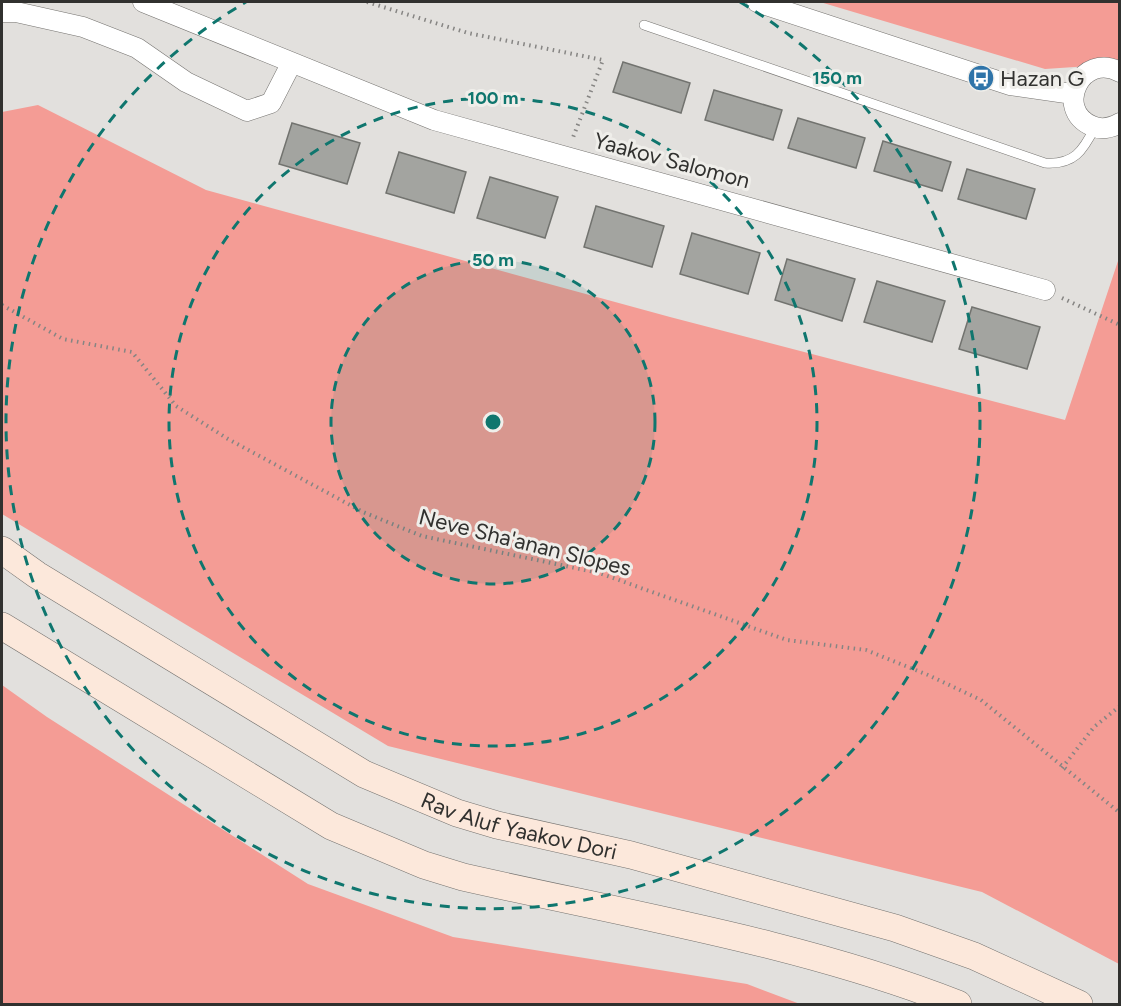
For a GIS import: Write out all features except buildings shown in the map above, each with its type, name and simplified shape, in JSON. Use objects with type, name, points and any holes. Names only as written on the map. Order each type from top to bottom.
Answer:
[{"type":"main road","name":"Rav Aluf Yaakov Dori","points":[[2,550],[37,575],[364,774],[457,813],[497,825],[631,855],[895,928],[974,956],[1079,1005]]},
{"type":"main road","points":[[2,626],[331,826],[424,865],[463,877],[792,952],[865,972],[958,1005]]},
{"type":"street","name":"Yaakov Salomon","points":[[143,2],[291,64],[434,120],[1045,290]]},
{"type":"street","points":[[757,2],[1010,85],[1073,94]]},
{"type":"street","points":[[2,12],[16,12],[83,27],[138,48],[186,82],[247,111],[271,103],[291,64]]},
{"type":"street","points":[[1119,72],[1107,67],[1088,71],[1076,85],[1073,94],[1078,115],[1095,127],[1105,128],[1119,123]]},
{"type":"lane","points":[[644,25],[1045,163],[1061,164],[1074,157],[1086,144],[1095,127]]},
{"type":"path","points":[[368,2],[468,33],[603,60],[566,156]]},
{"type":"path","points":[[1045,290],[1119,325]]},
{"type":"path","name":"Neve Sha'anan Slopes","points":[[2,305],[63,339],[132,352],[176,406],[228,439],[363,512],[422,536],[599,573],[787,640],[866,650],[981,700],[1119,813]]},
{"type":"path","points":[[1062,768],[1094,727],[1119,706]]},
{"type":"shaded area","points":[[820,2],[1119,2],[1119,64],[1045,69]]},
{"type":"shaded area","points":[[38,105],[206,190],[670,317],[1065,420],[1119,258],[1119,964],[982,892],[388,746],[2,514],[2,112]]},
{"type":"shaded area","points":[[2,685],[47,717],[308,884],[453,937],[747,984],[800,1004],[2,1004]]},
{"type":"place","name":"Hazan G","points":[[981,78]]}]
